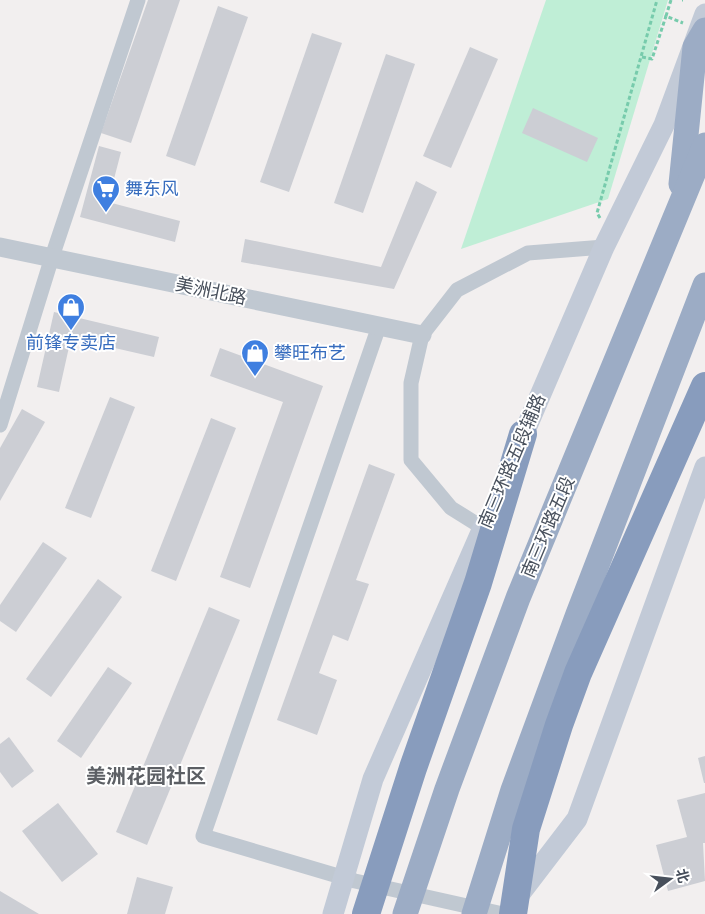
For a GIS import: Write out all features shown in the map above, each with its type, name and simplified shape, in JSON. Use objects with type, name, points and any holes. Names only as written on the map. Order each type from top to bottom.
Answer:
[{"type":"highway","points":[[678,215],[698,29]]},
{"type":"highway","name":"南三环路五段","points":[[405,914],[447,789],[518,598],[678,215],[705,145]]},
{"type":"highway","points":[[474,914],[513,790],[578,614],[705,285]]},
{"type":"highway","points":[[513,914],[526,829],[559,725],[578,673],[705,386]]},
{"type":"highway","points":[[366,914],[413,768],[478,583],[523,434]]},
{"type":"main road","name":"南三环路五段辅路","points":[[333,914],[373,779],[607,242],[664,125],[698,29]]},
{"type":"main road","points":[[503,914],[577,819],[705,468]]},
{"type":"street","points":[[0,425],[52,258],[138,0]]},
{"type":"street","points":[[483,528],[451,508],[412,460],[411,383],[422,335],[457,290],[528,252],[607,242]]},
{"type":"street","name":"美洲北路","points":[[0,246],[422,335]]},
{"type":"street","points":[[379,326],[204,836],[344,877],[503,914]]},
{"type":"path","points":[[607,242],[597,213],[657,0]]},
{"type":"path","points":[[642,57],[652,60],[671,0]]},
{"type":"path","points":[[666,16],[698,29]]},
{"type":"green space","points":[[546,0],[668,0],[608,199],[461,249]]},
{"type":"building","points":[[148,0],[180,0],[131,143],[101,133]]},
{"type":"building","points":[[218,6],[248,17],[195,166],[166,156]]},
{"type":"building","points":[[312,33],[342,43],[289,192],[260,182]]},
{"type":"building","points":[[470,47],[498,59],[451,168],[423,156]]},
{"type":"building","points":[[386,54],[415,64],[363,213],[334,203]]},
{"type":"building","points":[[533,108],[598,138],[587,162],[522,133]]},
{"type":"building","points":[[99,146],[121,152],[108,202],[180,221],[175,242],[80,217]]},
{"type":"building","points":[[416,181],[437,192],[394,289],[241,262],[245,239],[381,267]]},
{"type":"building","points":[[54,312],[159,337],[154,357],[71,338],[59,392],[37,387]]},
{"type":"building","points":[[220,348],[323,386],[250,588],[220,577],[283,402],[210,376]]},
{"type":"building","points":[[110,397],[135,407],[91,518],[65,508]]},
{"type":"building","points":[[22,409],[45,422],[0,501],[0,448]]},
{"type":"building","points":[[211,418],[236,428],[176,581],[151,571]]},
{"type":"building","points":[[369,464],[395,474],[356,580],[369,584],[348,641],[333,635],[319,673],[337,680],[317,735],[277,720]]},
{"type":"building","points":[[43,542],[67,558],[16,632],[0,621],[0,605]]},
{"type":"building","points":[[98,579],[122,597],[51,697],[26,679]]},
{"type":"building","points":[[209,607],[240,620],[147,845],[116,832]]},
{"type":"building","points":[[108,667],[132,683],[81,758],[57,741]]},
{"type":"building","points":[[9,737],[34,771],[12,788],[0,772],[0,744]]},
{"type":"building","points":[[705,756],[705,783],[704,783],[698,758]]},
{"type":"building","points":[[705,793],[705,843],[703,843],[705,881],[668,891],[656,845],[687,837],[677,800]]},
{"type":"building","points":[[58,803],[98,854],[62,882],[22,831]]},
{"type":"building","points":[[137,877],[173,887],[165,914],[127,914]]},
{"type":"building","points":[[0,891],[39,914],[0,914]]},
{"type":"place","name":"舞东风","points":[[106,213]]},
{"type":"place","name":"前锋专卖店","points":[[71,331]]},
{"type":"place","name":"攀旺布艺","points":[[255,377]]},
{"type":"district","name":"美洲花园社区","points":[[146,777]]}]
